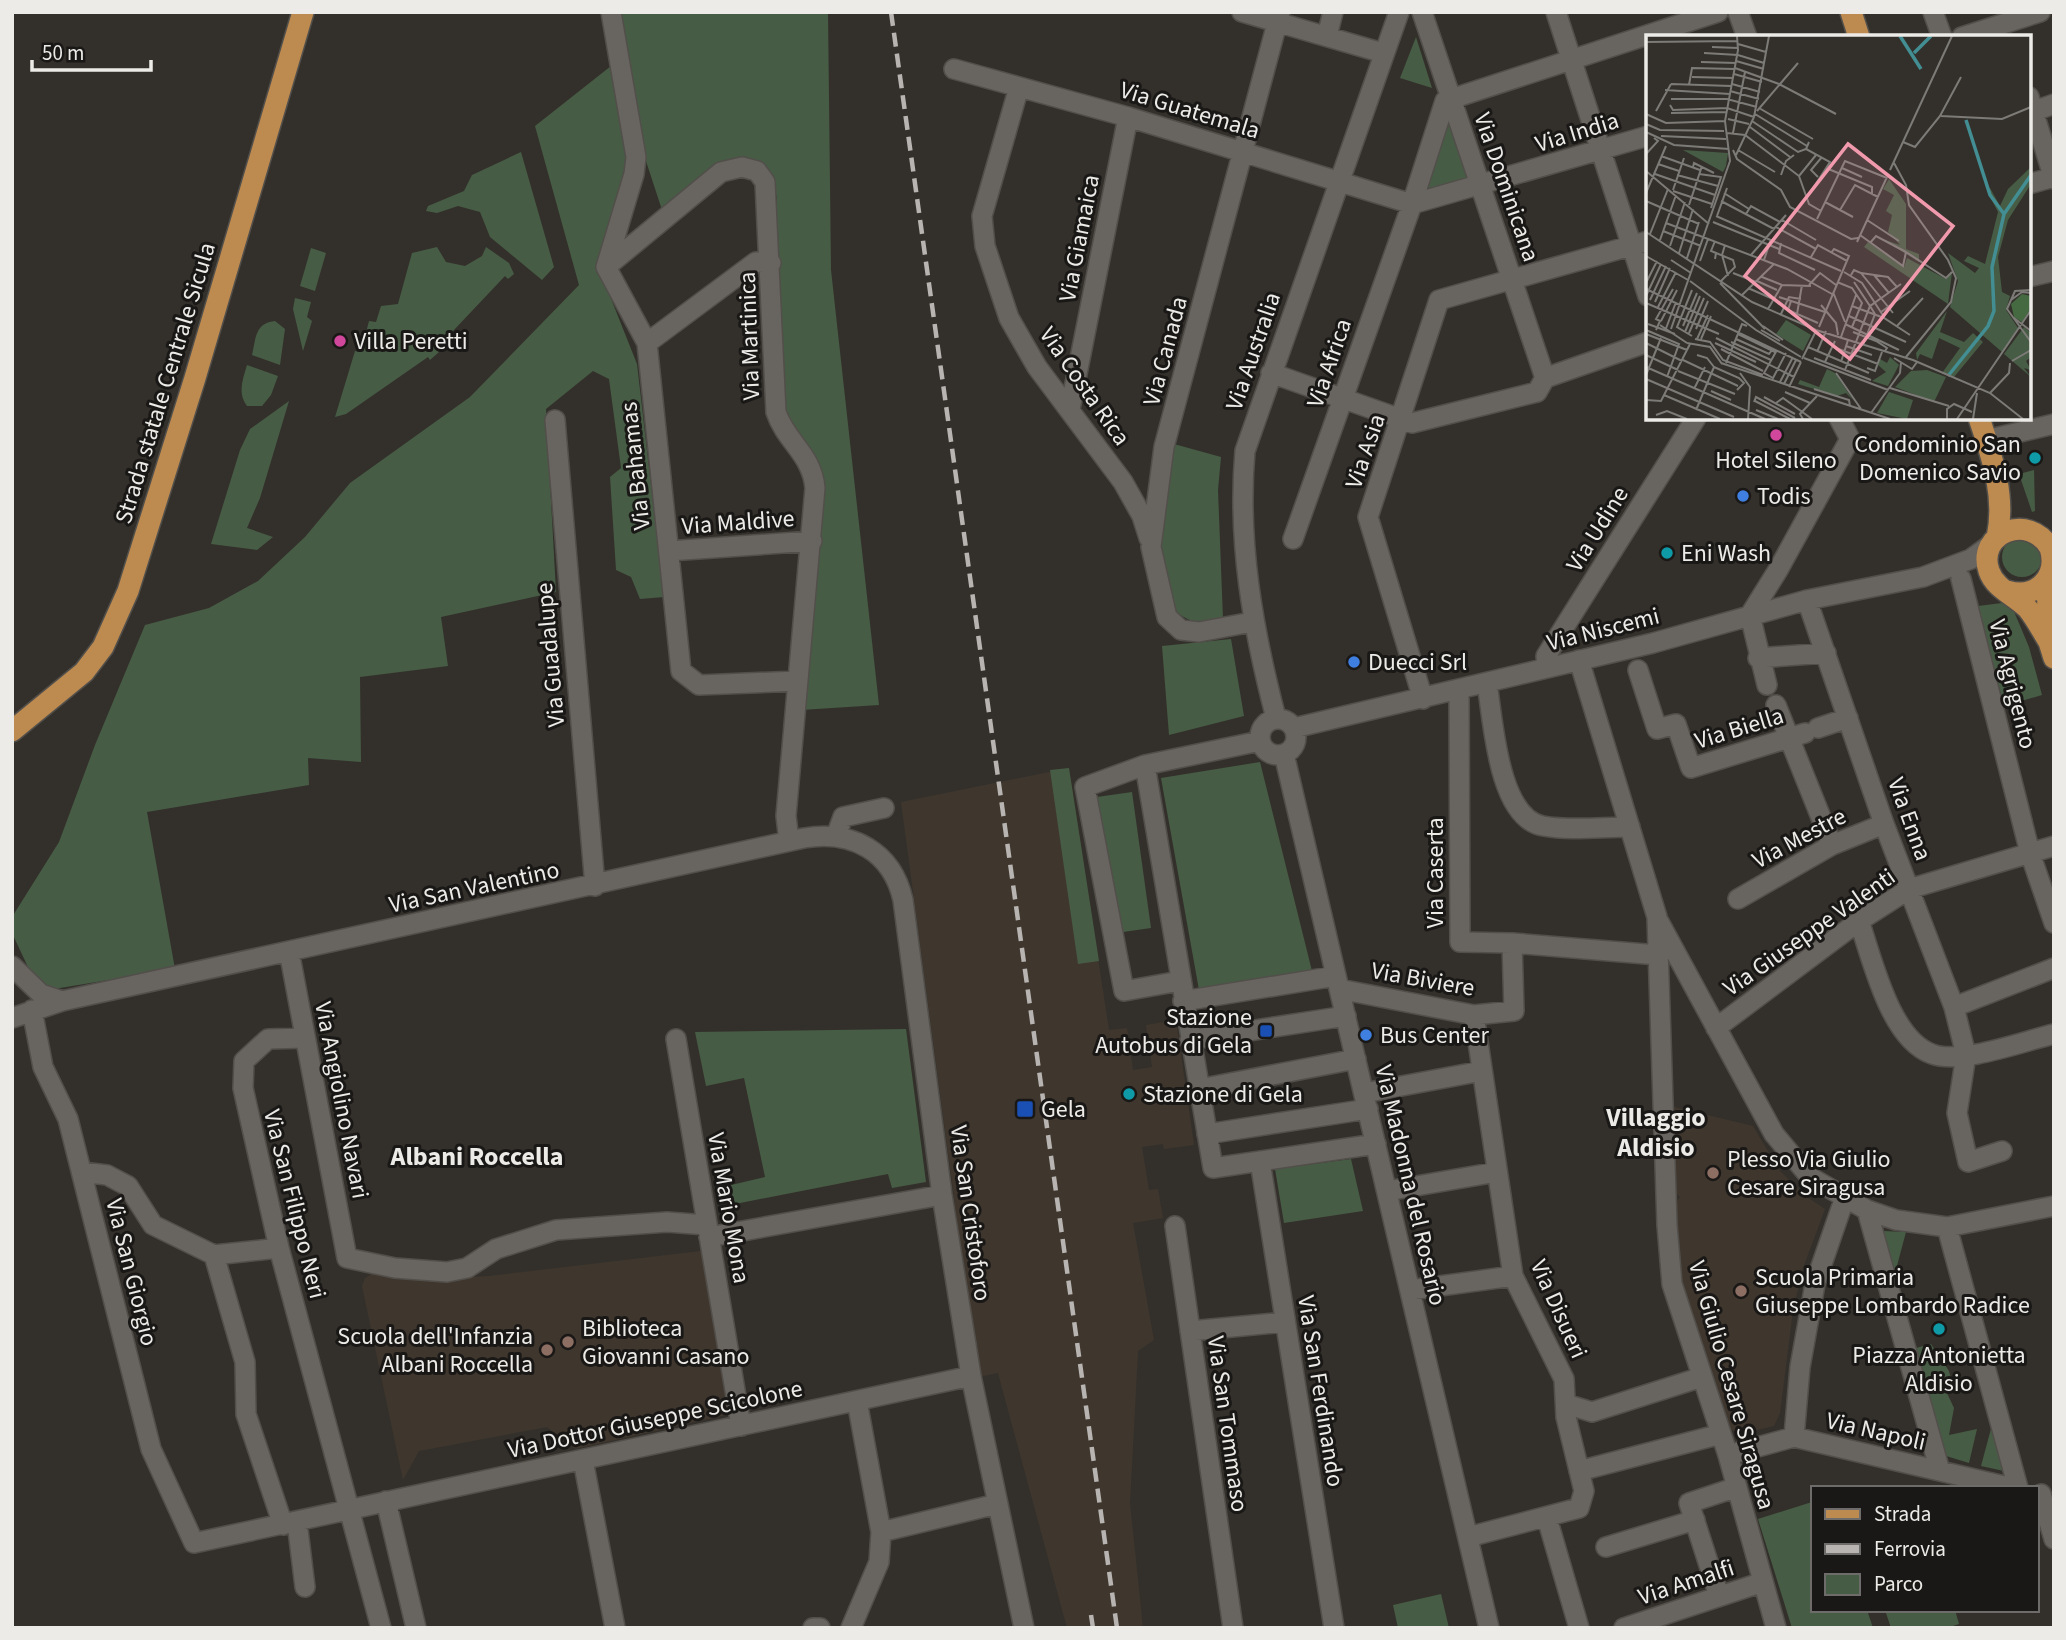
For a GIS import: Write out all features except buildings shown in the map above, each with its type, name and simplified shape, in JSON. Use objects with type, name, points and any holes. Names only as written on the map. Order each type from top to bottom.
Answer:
[{"type":"main road","name":"Strada statale Centrale Sicula","points":[[12,731],[84,672],[103,647],[128,591],[195,378],[303,12]]},
{"type":"main road","points":[[1851,12],[1858,35]]},
{"type":"main road","points":[[1980,420],[1996,473],[2001,505],[1995,540],[1988,552],[1989,572],[2004,590],[2028,609],[2051,650]]},
{"type":"main road","points":[[1996,473],[2042,535],[2052,556],[2051,650]]},
{"type":"main road","points":[[1995,540],[2014,529],[2042,535]]},
{"type":"main road","points":[[2004,590],[2033,592],[2051,573]]},
{"type":"street","points":[[607,267],[634,174],[635,157],[611,12]]},
{"type":"street","points":[[1242,12],[1279,17],[1327,36],[1383,53]]},
{"type":"street","points":[[1327,36],[1333,12]]},
{"type":"street","name":"Via Australia","points":[[1276,718],[1252,622],[1241,500],[1245,451],[1399,12]]},
{"type":"street","name":"Via Dominicana","points":[[1422,12],[1545,378]]},
{"type":"street","points":[[1556,12],[1600,151],[1639,243],[1646,284]]},
{"type":"street","points":[[1652,35],[1718,12]]},
{"type":"street","points":[[1738,12],[1746,35]]},
{"type":"street","points":[[1933,12],[1941,35]]},
{"type":"street","points":[[1969,35],[2040,12]]},
{"type":"street","name":"Via Canada","points":[[1252,622],[1199,632],[1181,630],[1167,617],[1151,547],[1164,447],[1279,17]]},
{"type":"street","points":[[1451,99],[1646,37]]},
{"type":"street","name":"Via Guatemala","points":[[954,69],[1128,117],[1412,204]]},
{"type":"street","name":"Via Costa Rica","points":[[1019,86],[982,216],[985,246],[1009,318],[1037,367],[1129,494],[1142,516],[1151,547]]},
{"type":"street","name":"Via Africa","points":[[1293,539],[1412,204],[1445,101],[1451,99]]},
{"type":"street","points":[[2031,184],[2054,178],[2031,107],[2054,104]]},
{"type":"street","name":"Via Giamaica","points":[[1070,409],[1128,117]]},
{"type":"street","name":"Via India","points":[[1412,204],[1646,137]]},
{"type":"street","name":"Via Martinica","points":[[607,267],[721,172],[742,167],[757,171],[765,182],[771,263],[776,412],[781,425],[813,468],[815,488],[786,816],[789,841]]},
{"type":"street","points":[[1512,279],[1639,243]]},
{"type":"street","points":[[647,343],[756,262],[771,263]]},
{"type":"street","name":"Via Bahamas","points":[[607,267],[647,343],[681,671],[699,685],[798,681]]},
{"type":"street","points":[[2031,277],[2054,271]]},
{"type":"street","name":"Via Asia","points":[[1423,699],[1368,517],[1439,300],[1512,279]]},
{"type":"street","points":[[1271,373],[1412,423],[1537,392],[1545,378],[1646,343]]},
{"type":"street","name":"Via Guadalupe","points":[[555,420],[595,886]]},
{"type":"street","name":"Via Udine","points":[[1547,668],[1546,656],[1695,420]]},
{"type":"street","points":[[1767,685],[1758,658],[1750,615],[1778,570],[1850,439],[1840,420]]},
{"type":"street","points":[[1986,440],[2054,424]]},
{"type":"street","points":[[1923,577],[1971,559],[1995,540]]},
{"type":"street","name":"Via Maldive","points":[[669,551],[811,541]]},
{"type":"street","points":[[1923,577],[1977,579],[2004,590]]},
{"type":"street","name":"Via Niscemi","points":[[1294,728],[1423,699],[1807,600],[1923,577]]},
{"type":"street","name":"Via Agrigento","points":[[1961,579],[2030,853],[2054,923]]},
{"type":"street","name":"Via Enna","points":[[1807,600],[1884,824],[1954,1007],[1966,1055]]},
{"type":"street","points":[[1758,658],[1826,653]]},
{"type":"street","name":"Via Giulio Cesare Siragusa","points":[[1579,660],[1657,918],[1667,1226],[1672,1284],[1728,1455],[1776,1628]]},
{"type":"street","name":"Via Biella","points":[[1639,670],[1657,729],[1676,724],[1691,768],[1848,718]]},
{"type":"street","points":[[1487,683],[1501,770],[1517,808],[1527,820],[1543,826],[1630,827]]},
{"type":"street","name":"Via Caserta","points":[[1459,690],[1460,942],[1512,943],[1658,955]]},
{"type":"street","points":[[1776,705],[1804,733],[1832,845]]},
{"type":"street","points":[[1276,718],[1283,719],[1294,728],[1295,743],[1284,754],[1269,753],[1260,741],[1262,726],[1276,718]]},
{"type":"street","points":[[1180,981],[1124,991],[1086,786],[1145,765],[1260,741]]},
{"type":"street","name":"Via Madonna del Rosario","points":[[1284,754],[1489,1628]]},
{"type":"street","points":[[1145,765],[1213,1168],[1376,1144]]},
{"type":"street","points":[[836,836],[843,817],[884,808]]},
{"type":"street","name":"Via Mestre","points":[[1738,899],[1832,845],[1884,824]]},
{"type":"street","name":"Via San Valentino","points":[[12,1018],[62,1001],[595,886],[789,841],[836,836]]},
{"type":"street","name":"Via San Cristoforo","points":[[836,836],[870,848],[888,865],[900,890],[942,1195],[971,1376],[1024,1628]]},
{"type":"street","name":"Via Giuseppe Valenti","points":[[1716,1028],[1859,921],[1909,889],[2054,846]]},
{"type":"street","points":[[1657,918],[1774,1134],[1810,1177],[1867,1210],[1896,1220],[1947,1227],[2054,1206]]},
{"type":"street","points":[[1859,921],[1893,1015],[1910,1041],[1934,1055],[1966,1055],[2054,1034]]},
{"type":"street","name":"Via Biviere","points":[[1338,983],[1474,1015],[1514,1011],[1512,943]]},
{"type":"street","name":"Via Angiolino Navari","points":[[289,951],[347,1258],[395,1268],[447,1272],[467,1268],[496,1248],[556,1230],[667,1222],[708,1231]]},
{"type":"street","points":[[12,966],[41,994],[62,1001]]},
{"type":"street","points":[[1954,1007],[2054,968]]},
{"type":"street","points":[[1184,1001],[1338,983]]},
{"type":"street","name":"Via San Giorgio","points":[[32,1010],[43,1067],[68,1119],[151,1449],[194,1544]]},
{"type":"street","name":"Via Disueri","points":[[1468,1537],[1579,1508],[1584,1491],[1566,1404],[1564,1379],[1513,1276],[1474,1015]]},
{"type":"street","points":[[1190,1040],[1346,1016]]},
{"type":"street","name":"Via San Filippo Neri","points":[[305,1038],[268,1040],[244,1061],[243,1088],[278,1248],[381,1628]]},
{"type":"street","name":"Via Mario Mona","points":[[676,1039],[741,1426]]},
{"type":"street","points":[[1966,1055],[1957,1113],[1968,1162],[2002,1151]]},
{"type":"street","points":[[1199,1088],[1356,1059]]},
{"type":"street","points":[[1207,1134],[1366,1101],[1482,1072]]},
{"type":"street","name":"Via San Ferdinando","points":[[1260,1161],[1334,1628]]},
{"type":"street","points":[[82,1172],[107,1175],[128,1186],[153,1225],[214,1255],[278,1248]]},
{"type":"street","points":[[1387,1191],[1497,1172]]},
{"type":"street","points":[[708,1231],[942,1195]]},
{"type":"street","points":[[1794,1437],[1800,1367],[1815,1284],[1844,1197]]},
{"type":"street","points":[[1867,1210],[1940,1471]]},
{"type":"street","name":"Via San Tommaso","points":[[1175,1226],[1233,1628]]},
{"type":"street","points":[[1947,1227],[2015,1486]]},
{"type":"street","points":[[214,1255],[245,1362],[246,1414],[290,1523],[305,1587]]},
{"type":"street","points":[[1410,1290],[1513,1276]]},
{"type":"street","points":[[1190,1331],[1285,1322]]},
{"type":"street","name":"Via Dottor Giuseppe Scicolone","points":[[194,1544],[971,1376]]},
{"type":"street","points":[[1566,1404],[1592,1412],[1702,1377]]},
{"type":"street","points":[[851,1628],[879,1562],[881,1532],[858,1401]]},
{"type":"street","points":[[1579,1471],[1721,1434]]},
{"type":"street","name":"Via Napoli","points":[[1728,1455],[1794,1437],[2007,1486]]},
{"type":"street","points":[[583,1460],[615,1628]]},
{"type":"street","points":[[1719,1596],[1689,1503],[1737,1487]]},
{"type":"street","points":[[2044,1495],[2054,1539]]},
{"type":"street","points":[[386,1502],[416,1628]]},
{"type":"street","points":[[881,1532],[997,1504]]},
{"type":"street","points":[[1548,1518],[1579,1628]]},
{"type":"street","points":[[1606,1547],[1695,1520]]},
{"type":"street","name":"Via Amalfi","points":[[1624,1628],[1763,1582]]},
{"type":"street","points":[[813,1628],[820,1628]]},
{"type":"shaded area","points":[[1069,768],[1109,1030],[1127,1028],[1133,1070],[1152,1067],[1146,1025],[1176,1020],[1194,1145],[1164,1149],[1163,1144],[1142,1147],[1149,1190],[1158,1189],[1163,1218],[1133,1223],[1154,1340],[1138,1351],[1130,1503],[1143,1628],[1067,1628],[998,1373],[978,1377],[901,802]]},
{"type":"shaded area","name":"Scuola Primaria Giuseppe Lombardo Radice","points":[[1674,1107],[1753,1126],[1779,1170],[1807,1197],[1825,1209],[1803,1268],[1793,1310],[1780,1413],[1774,1426],[1740,1434],[1725,1427],[1678,1272],[1673,1207],[1680,1197],[1672,1189]]},
{"type":"shaded area","name":"Scuola dell'Infanzia Albani Roccella","points":[[701,1251],[730,1414],[575,1449],[547,1427],[419,1451],[403,1480],[362,1286],[365,1278],[373,1273],[439,1279],[489,1276]]},
{"type":"green space","points":[[620,12],[828,12],[831,270],[879,705],[801,710],[822,499],[819,463],[794,432],[780,401],[771,263],[777,198],[770,171],[752,159],[725,162],[663,213],[644,155]]},
{"type":"green space","points":[[1416,37],[1432,88],[1400,78]]},
{"type":"green space","points":[[611,66],[627,152],[624,185],[604,281],[637,364],[664,597],[640,599],[631,577],[616,570],[610,477],[621,468],[609,379],[593,371],[546,409],[556,592],[441,617],[448,666],[360,677],[361,762],[308,758],[309,785],[147,812],[175,969],[54,989],[35,982],[12,933],[12,917],[59,842],[95,745],[145,625],[209,608],[258,581],[305,537],[350,483],[470,397],[579,285],[535,126]]},
{"type":"green space","points":[[1448,120],[1469,179],[1423,193]]},
{"type":"green space","points":[[521,152],[554,267],[542,280],[490,237],[480,212],[458,206],[437,213],[426,211],[428,206],[464,191],[472,175]]},
{"type":"green space","points":[[437,247],[446,262],[465,266],[482,256],[486,247],[509,263],[514,274],[508,279],[505,276],[436,349],[439,352],[430,360],[428,357],[346,414],[335,417],[355,351],[361,352],[369,321],[376,322],[381,306],[398,304],[412,253]]},
{"type":"green space","points":[[311,248],[326,253],[315,291],[300,286]]},
{"type":"green space","points":[[295,298],[311,302],[307,317],[312,321],[303,351],[293,309]]},
{"type":"green space","points":[[275,321],[285,329],[280,365],[252,355],[260,328]]},
{"type":"green space","points":[[247,365],[278,376],[271,395],[262,406],[247,406],[242,396]]},
{"type":"green space","points":[[289,401],[260,498],[247,528],[273,537],[257,550],[211,544],[240,450],[250,429]]},
{"type":"green space","points":[[1174,444],[1221,457],[1218,490],[1223,619],[1216,621],[1192,621],[1175,611],[1160,546]]},
{"type":"green space","points":[[2034,470],[2035,511],[2032,512],[2019,474]]},
{"type":"green space","points":[[2022,537],[2036,543],[2042,557],[2036,571],[2022,577],[2008,571],[2002,557],[2008,543]]},
{"type":"green space","points":[[2010,602],[2029,647],[2042,695],[2004,706],[1978,606]]},
{"type":"green space","points":[[1231,639],[1244,716],[1169,735],[1162,646]]},
{"type":"green space","points":[[1260,762],[1312,971],[1199,990],[1161,778]]},
{"type":"green space","points":[[1069,768],[1099,961],[1078,964],[1050,770]]},
{"type":"green space","points":[[1132,792],[1151,928],[1116,933],[1097,797]]},
{"type":"green space","points":[[906,1029],[926,1182],[892,1188],[888,1174],[730,1205],[727,1186],[765,1177],[744,1078],[706,1086],[695,1032]]},
{"type":"green space","points":[[1351,1159],[1363,1211],[1284,1223],[1275,1169]]},
{"type":"green space","points":[[1883,1231],[1906,1232],[1894,1277]]},
{"type":"green space","points":[[1931,1344],[1949,1371],[1953,1386],[1947,1393],[1954,1408],[1949,1435],[1977,1429],[1969,1463],[1943,1455],[1916,1348]]},
{"type":"green space","points":[[1992,1425],[2004,1471],[1981,1466]]},
{"type":"green space","points":[[1811,1502],[1811,1612],[1868,1612],[1873,1628],[1792,1628],[1758,1519]]},
{"type":"green space","points":[[1441,1594],[1449,1628],[1398,1628],[1393,1605]]},
{"type":"green space","points":[[1956,1612],[1959,1624],[1947,1628],[1891,1628],[1886,1613]]},
{"type":"railway","points":[[891,12],[1117,1628]]},
{"type":"railway","points":[[1091,1615],[1093,1628]]},
{"type":"place","name":"Villa Peretti","points":[[340,341]]},
{"type":"place","name":"Hotel Sileno","points":[[1776,435]]},
{"type":"place","name":"Condominio San Domenico Savio","points":[[2035,458]]},
{"type":"place","name":"Todis","points":[[1743,496]]},
{"type":"place","name":"Eni Wash","points":[[1667,553]]},
{"type":"place","name":"Duecci Srl","points":[[1354,662]]},
{"type":"place","name":"Stazione Autobus di Gela","points":[[1266,1031]]},
{"type":"place","name":"Bus Center","points":[[1366,1035]]},
{"type":"place","name":"Stazione di Gela","points":[[1129,1094]]},
{"type":"place","name":"Gela","points":[[1025,1109]]},
{"type":"place","name":"Plesso Via Giulio Cesare Siragusa","points":[[1713,1173]]},
{"type":"place","name":"Scuola Primaria Giuseppe Lombardo Radice","points":[[1741,1291]]},
{"type":"place","name":"Piazza Antonietta Aldisio","points":[[1939,1329]]},
{"type":"place","name":"Biblioteca Giovanni Casano","points":[[568,1342]]},
{"type":"place","name":"Scuola dell'Infanzia Albani Roccella","points":[[547,1350]]},
{"type":"district","name":"Villaggio Aldisio","points":[[1656,1132]]},
{"type":"district","name":"Albani Roccella","points":[[477,1156]]}]
